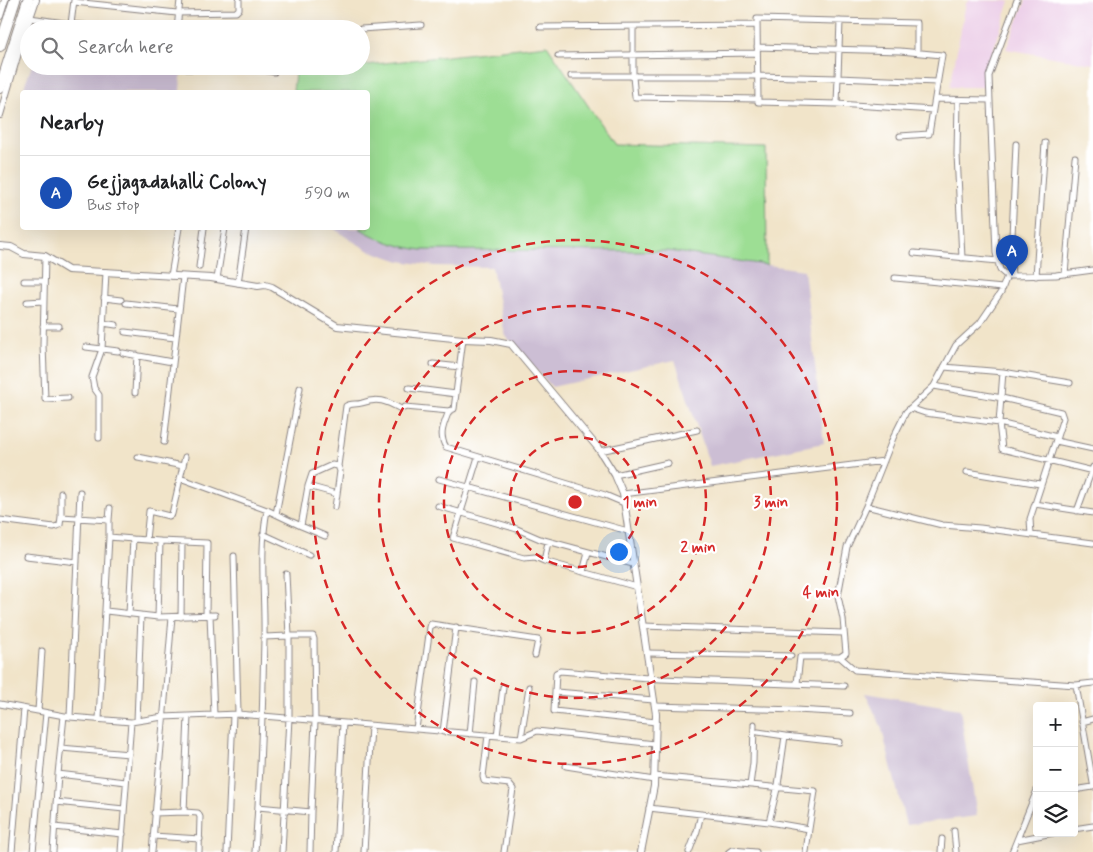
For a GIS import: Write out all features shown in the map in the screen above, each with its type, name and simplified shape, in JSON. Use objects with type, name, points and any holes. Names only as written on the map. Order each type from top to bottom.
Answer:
[{"type":"highway","points":[[0,46],[15,0]]},
{"type":"highway","points":[[22,20],[28,0]]},
{"type":"highway","points":[[0,88],[20,25]]},
{"type":"street","points":[[0,16],[5,0]]},
{"type":"street","points":[[36,0],[30,18],[44,20]]},
{"type":"street","points":[[178,20],[180,0]]},
{"type":"street","points":[[72,20],[74,1],[178,13],[236,12],[239,10],[240,0]]},
{"type":"street","points":[[1017,0],[989,76],[996,243],[1000,270],[1010,276],[1065,274],[1093,270]]},
{"type":"street","points":[[917,52],[917,23],[758,19],[758,102],[837,104],[933,110]]},
{"type":"street","points":[[837,104],[840,21]]},
{"type":"street","points":[[370,28],[421,25]]},
{"type":"street","points":[[540,27],[757,25]]},
{"type":"street","points":[[633,27],[632,77],[635,97],[758,99]]},
{"type":"street","points":[[558,56],[839,49],[917,52],[942,56],[929,134],[900,136]]},
{"type":"street","points":[[0,115],[20,57]]},
{"type":"street","points":[[571,76],[757,76],[937,82]]},
{"type":"street","points":[[935,99],[990,100]]},
{"type":"street","points":[[958,100],[957,154],[962,258]]},
{"type":"street","points":[[1036,276],[1045,143]]},
{"type":"street","points":[[797,683],[800,657],[840,657],[846,652],[838,596],[847,547],[866,506],[893,438],[906,412],[934,386],[956,345],[980,323],[1010,276],[1016,144]]},
{"type":"street","points":[[1065,274],[1075,157]]},
{"type":"street","points":[[172,276],[179,230]]},
{"type":"street","points":[[198,267],[204,230]]},
{"type":"street","points":[[217,279],[225,230]]},
{"type":"street","points":[[238,283],[246,230]]},
{"type":"street","points":[[0,246],[11,247],[24,254],[44,256],[68,270],[217,279],[258,286],[265,285],[272,287],[337,326],[463,339],[491,340],[511,344],[600,451],[615,475],[623,494],[656,722],[654,778],[642,852]]},
{"type":"street","points":[[914,253],[998,261]]},
{"type":"street","points":[[44,256],[45,399],[68,398]]},
{"type":"street","points":[[99,438],[99,395],[94,388],[92,377],[102,348],[106,272]]},
{"type":"street","points":[[164,442],[183,277]]},
{"type":"street","points":[[895,278],[1003,288]]},
{"type":"street","points":[[24,281],[44,281]]},
{"type":"street","points":[[104,298],[178,309]]},
{"type":"street","points":[[27,302],[44,301]]},
{"type":"street","points":[[103,323],[116,325]]},
{"type":"street","points":[[43,326],[59,326]]},
{"type":"street","points":[[125,332],[175,338]]},
{"type":"street","points":[[335,507],[346,406],[372,399],[389,402],[400,409],[413,407],[449,411],[454,409],[463,339]]},
{"type":"street","points":[[86,347],[102,348],[172,362]]},
{"type":"street","points":[[135,393],[137,355]]},
{"type":"street","points":[[433,364],[460,367]]},
{"type":"street","points":[[944,367],[1003,372],[1070,383]]},
{"type":"street","points":[[1003,372],[999,423],[1002,449],[1092,470],[1077,511]]},
{"type":"street","points":[[934,386],[1002,398],[1061,412],[1063,418],[1030,519],[1031,535]]},
{"type":"street","points":[[276,514],[300,388]]},
{"type":"street","points":[[409,388],[456,394]]},
{"type":"street","points":[[910,408],[924,413],[999,423],[1093,449]]},
{"type":"street","points":[[449,411],[441,434],[446,447],[605,495],[624,503]]},
{"type":"street","points":[[600,451],[697,430]]},
{"type":"street","points":[[138,457],[183,466]]},
{"type":"street","points":[[146,540],[148,511],[169,516],[172,514],[185,457]]},
{"type":"street","points":[[478,457],[453,538],[524,558],[535,557],[544,562],[637,587]]},
{"type":"street","points":[[623,494],[884,461]]},
{"type":"street","points":[[615,475],[668,462]]},
{"type":"street","points":[[301,526],[312,474],[332,466],[338,466]]},
{"type":"street","points":[[967,472],[1040,484]]},
{"type":"street","points":[[180,478],[266,510],[325,536]]},
{"type":"street","points":[[439,479],[628,531]]},
{"type":"street","points":[[308,486],[337,494]]},
{"type":"street","points":[[53,852],[58,774],[67,716],[80,492]]},
{"type":"street","points":[[0,520],[54,527],[60,525],[60,493]]},
{"type":"street","points":[[1035,504],[1093,513]]},
{"type":"street","points":[[438,506],[517,529],[548,542],[633,564]]},
{"type":"street","points":[[866,506],[942,525],[980,528],[1093,543]]},
{"type":"street","points":[[99,719],[110,508]]},
{"type":"street","points":[[255,852],[263,716],[263,534],[266,510]]},
{"type":"street","points":[[61,517],[109,520]]},
{"type":"street","points":[[263,534],[309,555]]},
{"type":"street","points":[[109,537],[207,543],[214,715]]},
{"type":"street","points":[[129,614],[133,539]]},
{"type":"street","points":[[158,617],[160,541]]},
{"type":"street","points":[[182,542],[182,617]]},
{"type":"street","points":[[544,562],[548,542]]},
{"type":"street","points":[[583,572],[588,553]]},
{"type":"street","points":[[26,556],[77,562]]},
{"type":"street","points":[[227,852],[235,714],[234,556]]},
{"type":"street","points":[[282,852],[288,718],[289,636],[286,574]]},
{"type":"street","points":[[106,611],[158,617],[210,615]]},
{"type":"street","points":[[121,852],[128,754],[134,722],[142,616]]},
{"type":"street","points":[[152,852],[172,617]]},
{"type":"street","points":[[416,729],[430,626],[434,624],[538,640],[535,655]]},
{"type":"street","points":[[643,626],[844,633]]},
{"type":"street","points":[[443,732],[456,627]]},
{"type":"street","points":[[264,637],[310,636],[314,639],[315,720],[310,852]]},
{"type":"street","points":[[38,711],[42,651]]},
{"type":"street","points":[[647,653],[791,656]]},
{"type":"street","points":[[840,657],[855,670],[1076,685],[1093,683]]},
{"type":"street","points":[[656,722],[558,713],[553,708],[556,692],[556,673],[560,671],[651,678],[844,686]]},
{"type":"street","points":[[470,734],[475,682]]},
{"type":"street","points":[[1076,685],[1076,702]]},
{"type":"street","points":[[497,736],[503,687]]},
{"type":"street","points":[[521,738],[529,687]]},
{"type":"street","points":[[556,692],[654,703],[850,713]]},
{"type":"street","points":[[0,704],[67,716],[134,722],[163,717],[235,714],[521,738],[537,731],[655,744]]},
{"type":"street","points":[[12,852],[24,709]]},
{"type":"street","points":[[1078,712],[1092,769],[1093,785],[1078,789]]},
{"type":"street","points":[[33,852],[46,713]]},
{"type":"street","points":[[184,812],[188,716]]},
{"type":"street","points":[[1082,722],[1093,719]]},
{"type":"street","points":[[336,852],[343,723]]},
{"type":"street","points":[[750,785],[753,763],[754,724]]},
{"type":"street","points":[[364,852],[371,726]]},
{"type":"street","points":[[758,732],[839,742]]},
{"type":"street","points":[[488,735],[482,776],[484,781],[508,784],[513,789],[504,852]]},
{"type":"street","points":[[769,822],[785,736]]},
{"type":"street","points":[[1086,743],[1093,741]]},
{"type":"street","points":[[61,748],[128,754]]},
{"type":"street","points":[[566,766],[654,778],[815,791],[806,852]]},
{"type":"street","points":[[58,774],[126,782]]},
{"type":"street","points":[[56,802],[124,809]]},
{"type":"street","points":[[1012,852],[1033,803]]},
{"type":"street","points":[[258,807],[311,812]]},
{"type":"street","points":[[650,808],[769,822],[810,829]]},
{"type":"street","points":[[154,813],[198,813],[201,822],[199,852]]},
{"type":"street","points":[[689,852],[701,814]]},
{"type":"street","points":[[1078,828],[1093,826]]},
{"type":"street","points":[[54,827],[123,834]]},
{"type":"street","points":[[954,831],[956,852]]},
{"type":"street","points":[[153,836],[200,839]]},
{"type":"street","points":[[1017,840],[1033,837]]},
{"type":"street","points":[[941,852],[942,840]]},
{"type":"street","points":[[730,852],[732,850],[756,852]]},
{"type":"shaded area","points":[[970,0],[1010,1],[986,71],[985,87],[950,87],[966,3]]},
{"type":"shaded area","points":[[1026,0],[1093,0],[1093,64],[1006,49]]},
{"type":"shaded area","points":[[28,75],[181,75],[180,90],[24,90]]},
{"type":"shaded area","points":[[336,230],[363,230],[393,244],[422,250],[668,251],[804,270],[824,443],[710,466],[675,360],[552,387],[505,335],[492,267],[435,266],[400,261],[368,250]]},
{"type":"shaded area","points":[[865,693],[960,709],[977,816],[906,825],[881,726]]},
{"type":"green space","points":[[547,45],[614,144],[766,148],[767,265],[668,251],[422,250],[405,247],[374,236],[363,230],[370,230],[370,90],[293,90],[295,75],[370,75],[370,65]]},
{"type":"place","name":"Gejjagadahalli Colony","points":[[1012,276]]}]
